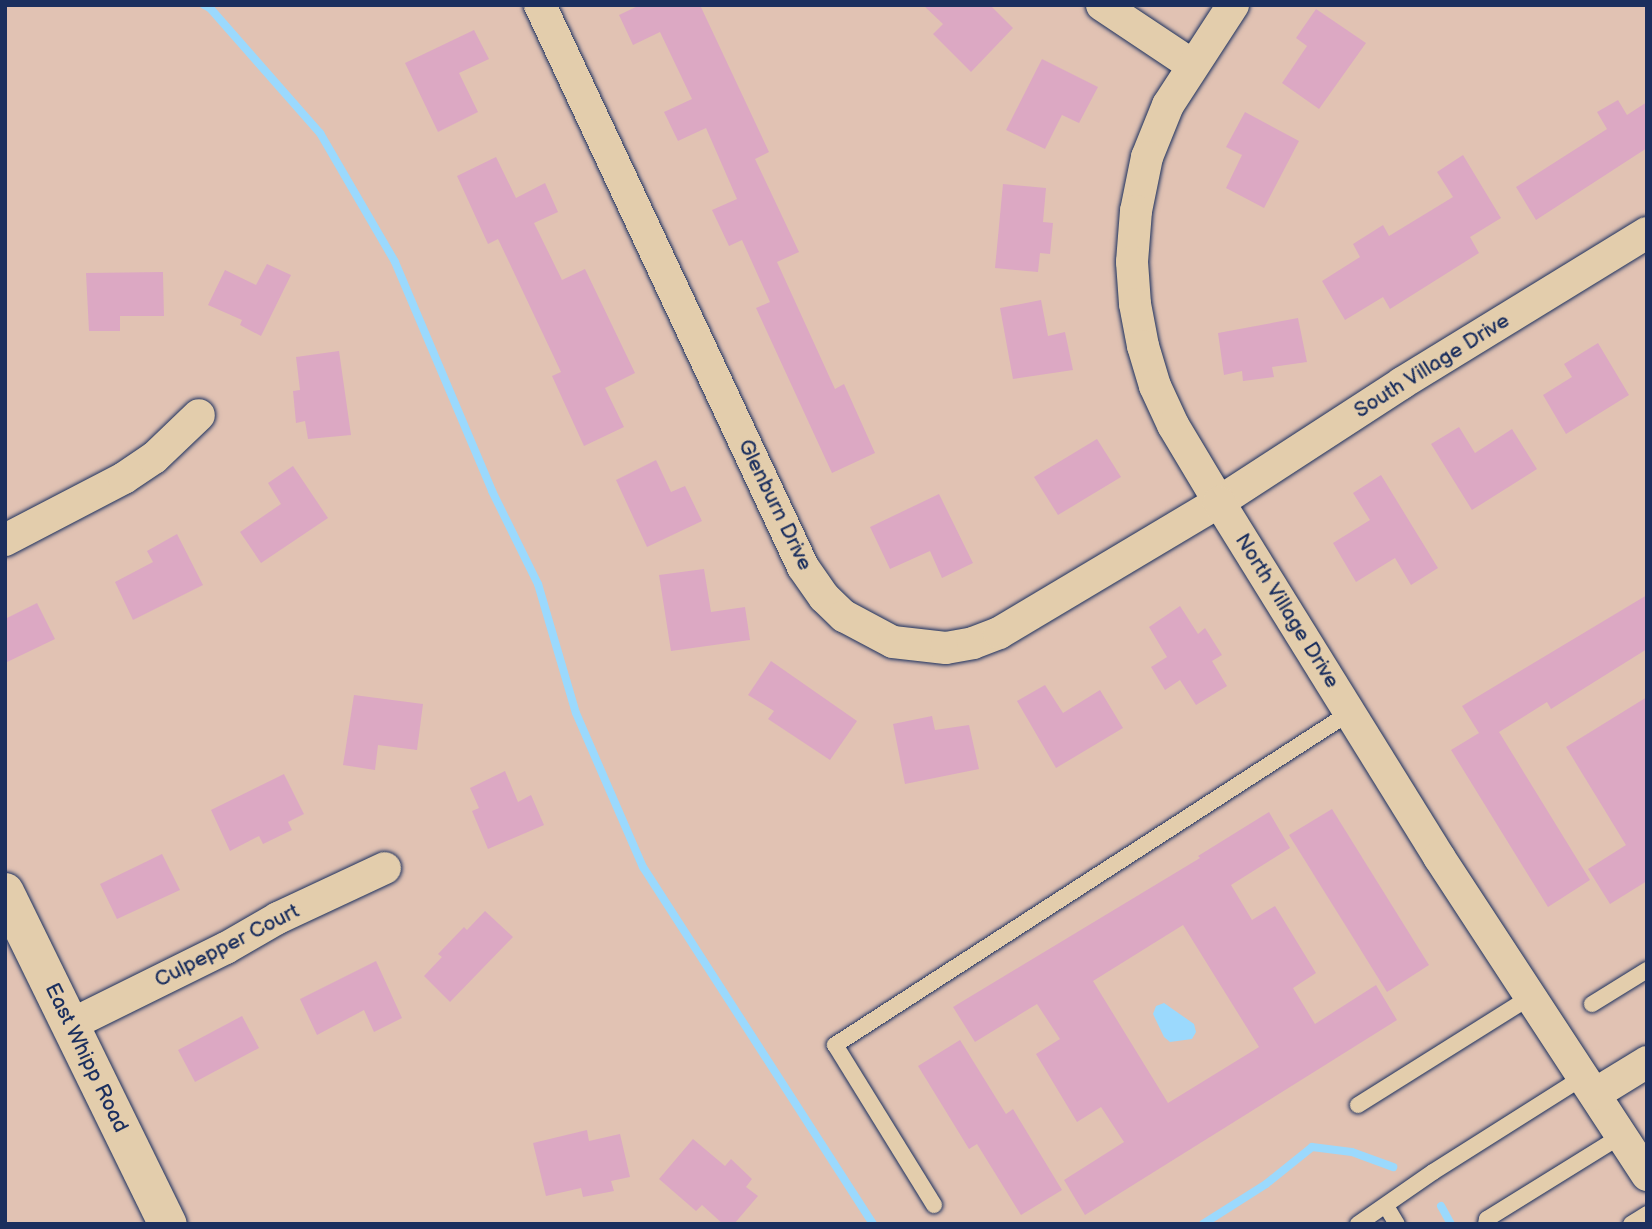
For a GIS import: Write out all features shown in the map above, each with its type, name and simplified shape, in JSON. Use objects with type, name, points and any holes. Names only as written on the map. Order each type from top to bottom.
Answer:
[{"type":"main road","name":"East Whipp Road","points":[[5,892],[167,1224]]},
{"type":"street","name":"Glenburn Drive","points":[[540,5],[803,566],[824,597],[844,616],[892,642],[946,648],[973,643],[999,633],[1219,502]]},
{"type":"street","points":[[1102,5],[1192,65]]},
{"type":"street","name":"North Village Drive","points":[[1233,5],[1168,105],[1147,157],[1136,211],[1132,262],[1139,325],[1156,386],[1172,425],[1349,713],[1647,1175]]},
{"type":"street","name":"South Village Drive","points":[[1219,502],[1402,383],[1647,233]]},
{"type":"street","points":[[5,540],[124,478],[155,458],[199,415]]},
{"type":"street","name":"Culpepper Court","points":[[71,1025],[226,948],[278,918],[385,868]]},
{"type":"street","points":[[1589,1085],[1647,1062]]},
{"type":"lane","points":[[934,1205],[835,1045],[1349,713]]},
{"type":"lane","points":[[1592,1004],[1647,970]]},
{"type":"lane","points":[[1358,1105],[1530,996]]},
{"type":"lane","points":[[1358,1224],[1433,1172],[1589,1085]]},
{"type":"lane","points":[[1486,1224],[1487,1219],[1621,1136]]},
{"type":"lane","points":[[1386,1206],[1397,1224]]},
{"type":"lane","points":[[1631,1224],[1647,1214]]},
{"type":"water","points":[[1164,1003],[1194,1024],[1196,1032],[1192,1039],[1170,1042],[1164,1037],[1153,1014],[1156,1006]]},
{"type":"building","points":[[640,5],[700,5],[769,152],[755,159],[799,252],[777,262],[835,389],[844,384],[875,453],[832,473],[756,308],[770,302],[742,240],[729,246],[712,210],[737,199],[706,128],[678,141],[664,112],[692,99],[660,32],[633,45],[619,15]]},
{"type":"building","points":[[923,5],[990,5],[1013,28],[971,72],[933,34],[943,24]]},
{"type":"building","points":[[1316,9],[1366,43],[1319,109],[1282,83],[1307,46],[1296,38]]},
{"type":"building","points":[[474,30],[489,59],[459,73],[478,112],[438,132],[405,63]]},
{"type":"building","points":[[1042,59],[1098,87],[1079,123],[1062,115],[1045,149],[1006,130]]},
{"type":"building","points":[[1618,100],[1627,115],[1647,102],[1647,148],[1536,220],[1516,187],[1607,129],[1597,112]]},
{"type":"building","points":[[1245,112],[1299,141],[1264,208],[1226,188],[1242,155],[1226,147]]},
{"type":"building","points":[[1463,155],[1501,218],[1470,237],[1479,253],[1390,309],[1383,297],[1345,320],[1322,281],[1360,257],[1353,244],[1383,225],[1389,236],[1453,197],[1437,172]]},
{"type":"building","points":[[496,157],[516,198],[545,183],[558,212],[534,223],[562,280],[585,269],[635,373],[605,388],[624,427],[584,446],[552,376],[561,372],[498,239],[488,244],[457,176]]},
{"type":"building","points":[[1003,184],[1046,188],[1043,222],[1053,223],[1050,254],[1040,253],[1038,272],[995,268]]},
{"type":"building","points":[[267,264],[291,275],[261,336],[240,325],[242,320],[208,305],[225,270],[256,285]]},
{"type":"building","points":[[163,272],[164,316],[120,316],[120,331],[89,331],[86,273]]},
{"type":"building","points":[[1041,300],[1048,336],[1065,332],[1073,370],[1013,379],[1000,308]]},
{"type":"building","points":[[1298,318],[1307,362],[1272,367],[1274,377],[1243,381],[1242,371],[1224,375],[1218,333]]},
{"type":"building","points":[[1598,343],[1629,395],[1566,434],[1543,395],[1572,377],[1564,364]]},
{"type":"building","points":[[339,351],[351,435],[308,439],[305,421],[296,423],[293,391],[300,390],[296,357]]},
{"type":"building","points":[[1459,427],[1475,453],[1512,429],[1537,469],[1472,510],[1431,444]]},
{"type":"building","points":[[1097,439],[1121,477],[1058,515],[1034,477]]},
{"type":"building","points":[[656,460],[671,492],[685,486],[702,521],[647,547],[616,480]]},
{"type":"building","points":[[293,466],[328,518],[261,563],[240,532],[281,504],[268,483]]},
{"type":"building","points":[[1381,475],[1438,568],[1411,585],[1395,558],[1356,582],[1333,543],[1370,520],[1353,493]]},
{"type":"building","points":[[939,494],[973,563],[942,578],[930,551],[890,569],[870,527]]},
{"type":"building","points":[[177,534],[203,585],[133,620],[115,582],[153,562],[147,551]]},
{"type":"building","points":[[704,569],[711,612],[745,607],[750,640],[671,651],[659,575]]},
{"type":"building","points":[[1647,595],[1647,649],[1551,709],[1547,702],[1499,732],[1590,880],[1548,907],[1451,750],[1479,733],[1462,706]]},
{"type":"building","points":[[37,603],[55,639],[5,663],[5,619]]},
{"type":"building","points":[[1180,606],[1198,634],[1205,628],[1222,655],[1212,661],[1227,686],[1196,705],[1180,680],[1165,690],[1151,667],[1167,657],[1149,627]]},
{"type":"building","points":[[771,661],[857,721],[830,760],[768,719],[774,711],[748,695]]},
{"type":"building","points":[[1045,685],[1063,713],[1100,690],[1123,728],[1056,768],[1017,701]]},
{"type":"building","points":[[354,695],[423,704],[417,750],[378,745],[375,770],[343,765]]},
{"type":"building","points":[[1647,697],[1647,881],[1610,904],[1588,869],[1626,845],[1566,747]]},
{"type":"building","points":[[932,716],[935,730],[969,725],[979,769],[905,784],[893,724]]},
{"type":"building","points":[[505,771],[518,802],[531,795],[544,825],[488,849],[472,811],[479,808],[470,788]]},
{"type":"building","points":[[284,774],[304,814],[288,822],[292,830],[263,844],[259,836],[230,851],[211,810]]},
{"type":"building","points":[[1332,809],[1429,965],[1387,992],[1289,835]]},
{"type":"building","points":[[1269,812],[1290,848],[1231,885],[1252,920],[1275,906],[1316,973],[1293,988],[1315,1024],[1376,985],[1397,1020],[1085,1215],[1064,1180],[1124,1142],[1101,1107],[1077,1122],[1036,1054],[1060,1039],[1037,1004],[975,1042],[953,1007],[1200,858],[1198,856]],"holes":[[[1183,925],[1259,1047],[1168,1103],[1093,981]]]},
{"type":"building","points":[[162,854],[180,890],[117,919],[100,884]]},
{"type":"building","points":[[485,911],[513,937],[450,1002],[424,976],[442,957],[438,954],[464,927],[467,930]]},
{"type":"building","points":[[376,961],[402,1018],[374,1032],[364,1010],[317,1035],[300,999]]},
{"type":"building","points":[[242,1016],[259,1048],[195,1082],[178,1050]]},
{"type":"building","points":[[960,1040],[1006,1114],[1013,1109],[1062,1190],[1021,1215],[977,1144],[969,1149],[918,1066]]},
{"type":"building","points":[[587,1130],[589,1141],[620,1134],[630,1177],[611,1181],[614,1191],[583,1197],[581,1188],[546,1196],[533,1143]]},
{"type":"building","points":[[693,1139],[725,1166],[731,1159],[752,1179],[746,1187],[758,1196],[734,1224],[723,1224],[702,1205],[696,1211],[659,1179]]},
{"type":"waterway","points":[[204,5],[210,8],[320,133],[395,262],[492,491],[538,584],[576,713],[643,867],[873,1224]]},
{"type":"waterway","points":[[1203,1224],[1266,1184],[1312,1147],[1352,1152],[1393,1167]]},
{"type":"waterway","points":[[1441,1206],[1451,1224]]}]
